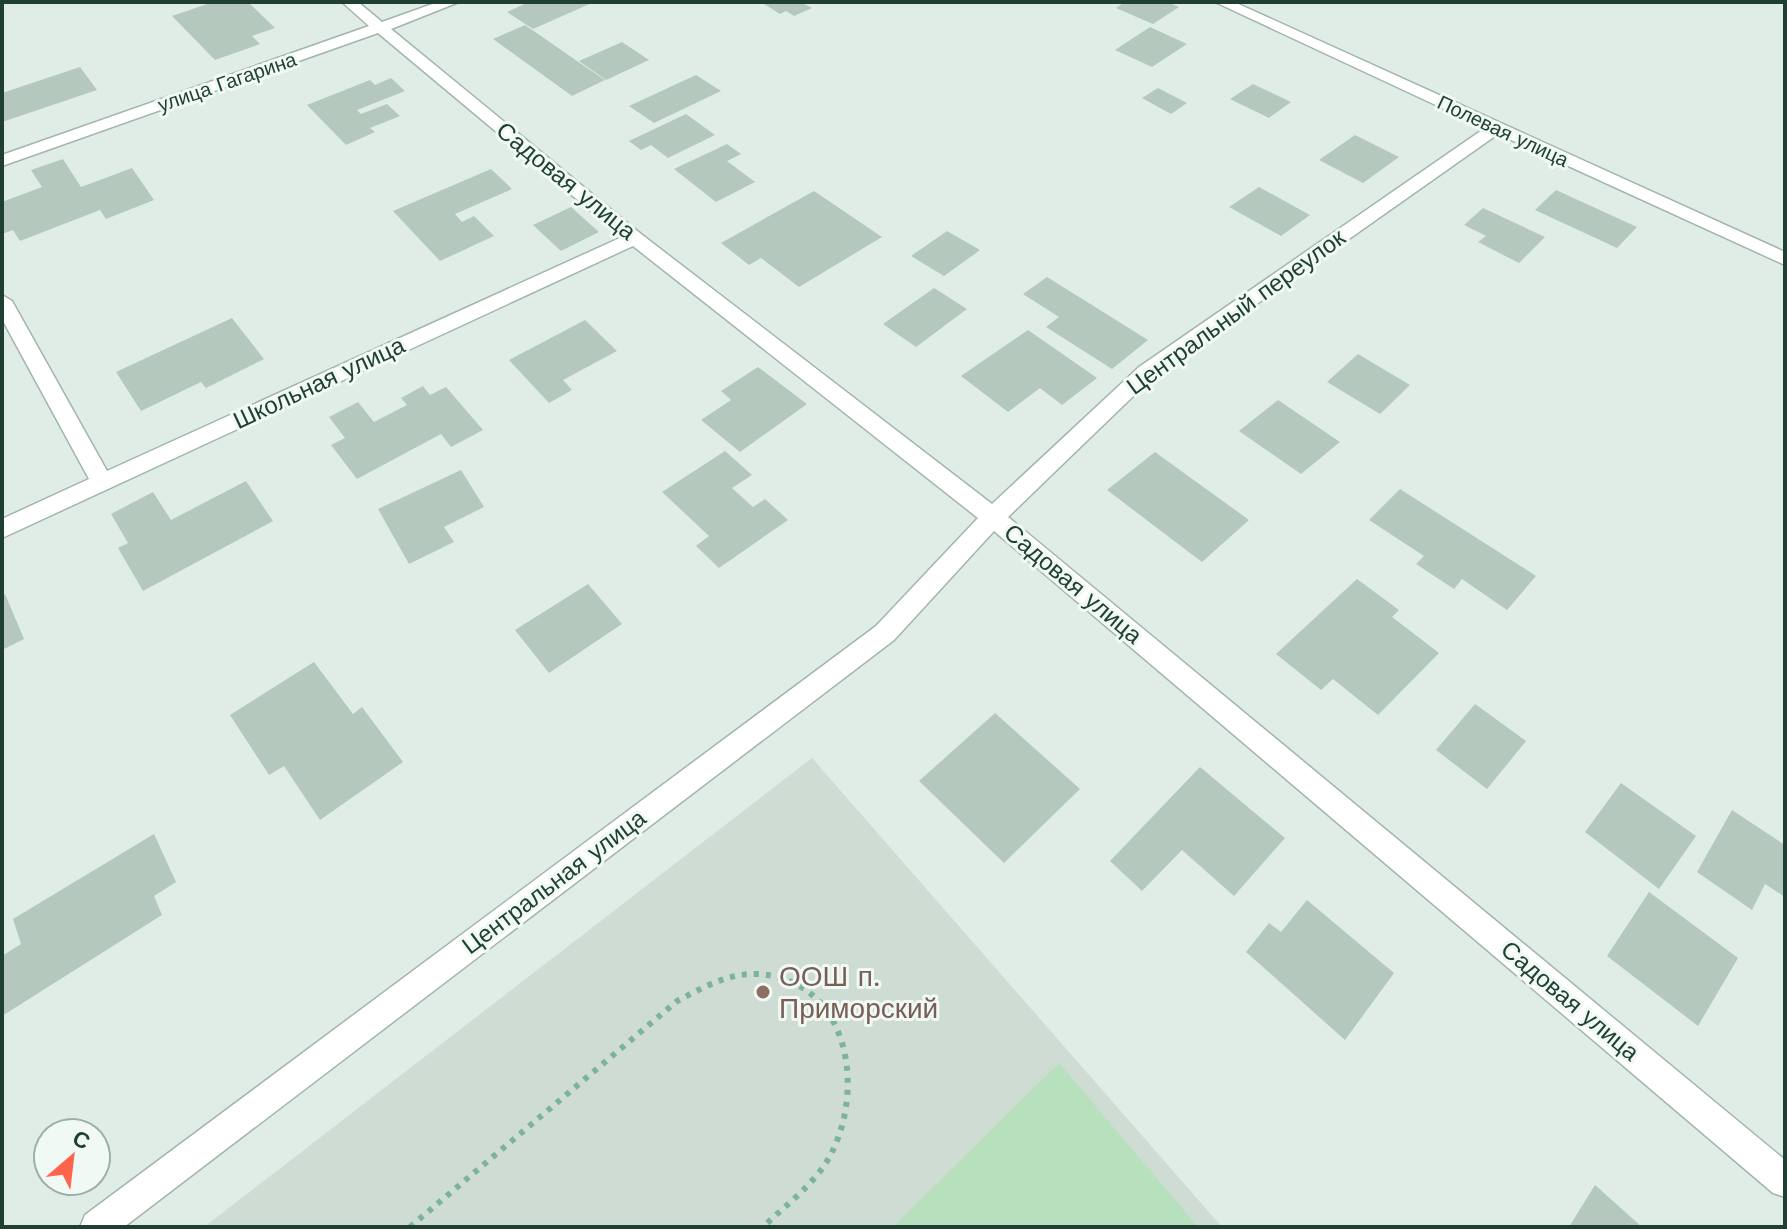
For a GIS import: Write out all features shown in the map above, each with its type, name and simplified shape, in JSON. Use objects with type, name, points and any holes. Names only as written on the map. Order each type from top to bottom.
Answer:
[{"type":"street","name":"Садовая улица","points":[[349,2],[635,238],[993,517],[1785,1181]]},
{"type":"street","name":"улица Гагарина","points":[[2,161],[452,2]]},
{"type":"street","name":"Полевая улица","points":[[1222,2],[1785,259]]},
{"type":"street","name":"Центральный переулок","points":[[993,517],[1146,372],[1496,128]]},
{"type":"street","name":"Школьная улица","points":[[2,529],[635,238]]},
{"type":"street","points":[[2,301],[102,483]]},
{"type":"street","name":"Центральная улица","points":[[97,1227],[885,633],[993,517]]},
{"type":"path","points":[[410,1227],[677,1001],[703,982],[739,972],[771,974],[801,986],[825,1008],[843,1038],[851,1073],[848,1112],[833,1152],[763,1227]]},
{"type":"shaded area","name":"ООШ п. Приморский","points":[[812,758],[1222,1227],[204,1227]]},
{"type":"green space","points":[[1059,1063],[1198,1227],[893,1227]]},
{"type":"building","points":[[213,2],[248,2],[275,28],[252,36],[260,44],[215,60],[172,16]]},
{"type":"building","points":[[529,2],[594,2],[533,29],[507,12]]},
{"type":"building","points":[[761,2],[801,2],[812,8],[794,16],[786,11],[780,14]]},
{"type":"building","points":[[1125,2],[1168,2],[1179,7],[1153,24],[1116,8]]},
{"type":"building","points":[[525,25],[605,80],[572,96],[493,39]]},
{"type":"building","points":[[1150,27],[1187,44],[1152,67],[1115,50]]},
{"type":"building","points":[[622,42],[649,60],[606,80],[579,61]]},
{"type":"building","points":[[80,67],[97,90],[2,122],[2,93]]},
{"type":"building","points":[[696,75],[721,91],[654,123],[629,106]]},
{"type":"building","points":[[391,78],[405,91],[357,110],[361,114],[387,104],[400,116],[370,128],[375,132],[346,145],[307,105],[370,80],[375,85]]},
{"type":"building","points":[[1253,84],[1291,102],[1269,118],[1230,99]]},
{"type":"building","points":[[1158,88],[1187,103],[1171,114],[1142,98]]},
{"type":"building","points":[[686,114],[715,135],[668,158],[651,145],[641,150],[629,141]]},
{"type":"building","points":[[1355,135],[1399,157],[1363,183],[1319,160]]},
{"type":"building","points":[[727,144],[741,154],[727,161],[755,182],[716,202],[674,169]]},
{"type":"building","points":[[63,159],[81,187],[132,168],[154,200],[106,219],[100,210],[20,241],[13,230],[2,234],[2,202],[42,187],[31,170]]},
{"type":"building","points":[[491,169],[512,189],[455,214],[462,222],[474,216],[494,236],[440,261],[393,211]]},
{"type":"building","points":[[1259,187],[1310,215],[1281,236],[1229,207]]},
{"type":"building","points":[[1556,190],[1637,227],[1617,248],[1535,210]]},
{"type":"building","points":[[814,191],[882,237],[799,287],[761,258],[749,265],[721,243]]},
{"type":"building","points":[[571,207],[599,232],[561,251],[533,225]]},
{"type":"building","points":[[1483,208],[1545,237],[1519,263],[1478,242],[1486,236],[1464,225]]},
{"type":"building","points":[[947,231],[980,250],[944,276],[911,256]]},
{"type":"building","points":[[1047,277],[1148,340],[1112,369],[1046,327],[1059,317],[1023,294]]},
{"type":"building","points":[[934,288],[967,309],[916,347],[883,324]]},
{"type":"building","points":[[232,318],[264,359],[206,388],[201,382],[141,411],[116,372]]},
{"type":"building","points":[[585,320],[617,351],[563,380],[572,390],[549,403],[509,360]]},
{"type":"building","points":[[1028,330],[1097,378],[1062,405],[1040,388],[1008,412],[961,376]]},
{"type":"building","points":[[1358,354],[1410,385],[1380,414],[1327,382]]},
{"type":"building","points":[[758,367],[807,404],[740,452],[701,420],[731,400],[721,391]]},
{"type":"building","points":[[423,386],[430,395],[446,387],[483,430],[451,447],[441,434],[357,479],[331,445],[345,438],[329,417],[358,402],[374,422],[407,405],[401,398]]},
{"type":"building","points":[[1278,400],[1340,442],[1301,474],[1239,431]]},
{"type":"building","points":[[725,451],[752,475],[732,488],[753,507],[765,499],[788,520],[719,568],[696,546],[709,536],[662,492]]},
{"type":"building","points":[[1155,452],[1249,520],[1202,562],[1107,490]]},
{"type":"building","points":[[461,470],[484,507],[444,527],[454,542],[409,564],[378,509]]},
{"type":"building","points":[[246,481],[273,521],[143,591],[118,548],[128,543],[111,514],[153,492],[171,520]]},
{"type":"building","points":[[1400,489],[1536,576],[1507,610],[1462,579],[1454,589],[1416,564],[1424,556],[1369,520]]},
{"type":"building","points":[[1357,579],[1399,610],[1392,617],[1439,653],[1378,715],[1333,679],[1321,690],[1276,654]]},
{"type":"building","points":[[588,584],[622,624],[549,673],[515,630]]},
{"type":"building","points":[[5,594],[24,639],[2,650],[2,596]]},
{"type":"building","points":[[314,662],[353,714],[362,707],[403,762],[320,820],[284,766],[269,775],[230,715]]},
{"type":"building","points":[[1475,704],[1526,741],[1487,789],[1436,750]]},
{"type":"building","points":[[995,713],[1080,789],[1004,863],[919,781]]},
{"type":"building","points":[[1200,767],[1285,838],[1234,896],[1182,850],[1142,891],[1110,861]]},
{"type":"building","points":[[1621,783],[1696,836],[1659,889],[1585,832]]},
{"type":"building","points":[[1732,810],[1785,845],[1785,897],[1765,884],[1752,910],[1697,872]]},
{"type":"building","points":[[154,834],[176,882],[154,896],[162,915],[2,1016],[2,956],[21,944],[13,919]]},
{"type":"building","points":[[1649,892],[1738,958],[1698,1026],[1607,956]]},
{"type":"building","points":[[1307,900],[1394,973],[1345,1040],[1246,952],[1269,923],[1281,932]]},
{"type":"building","points":[[1595,1185],[1642,1227],[1569,1227]]},
{"type":"place","name":"ООШ п. Приморский","points":[[763,992]]}]
